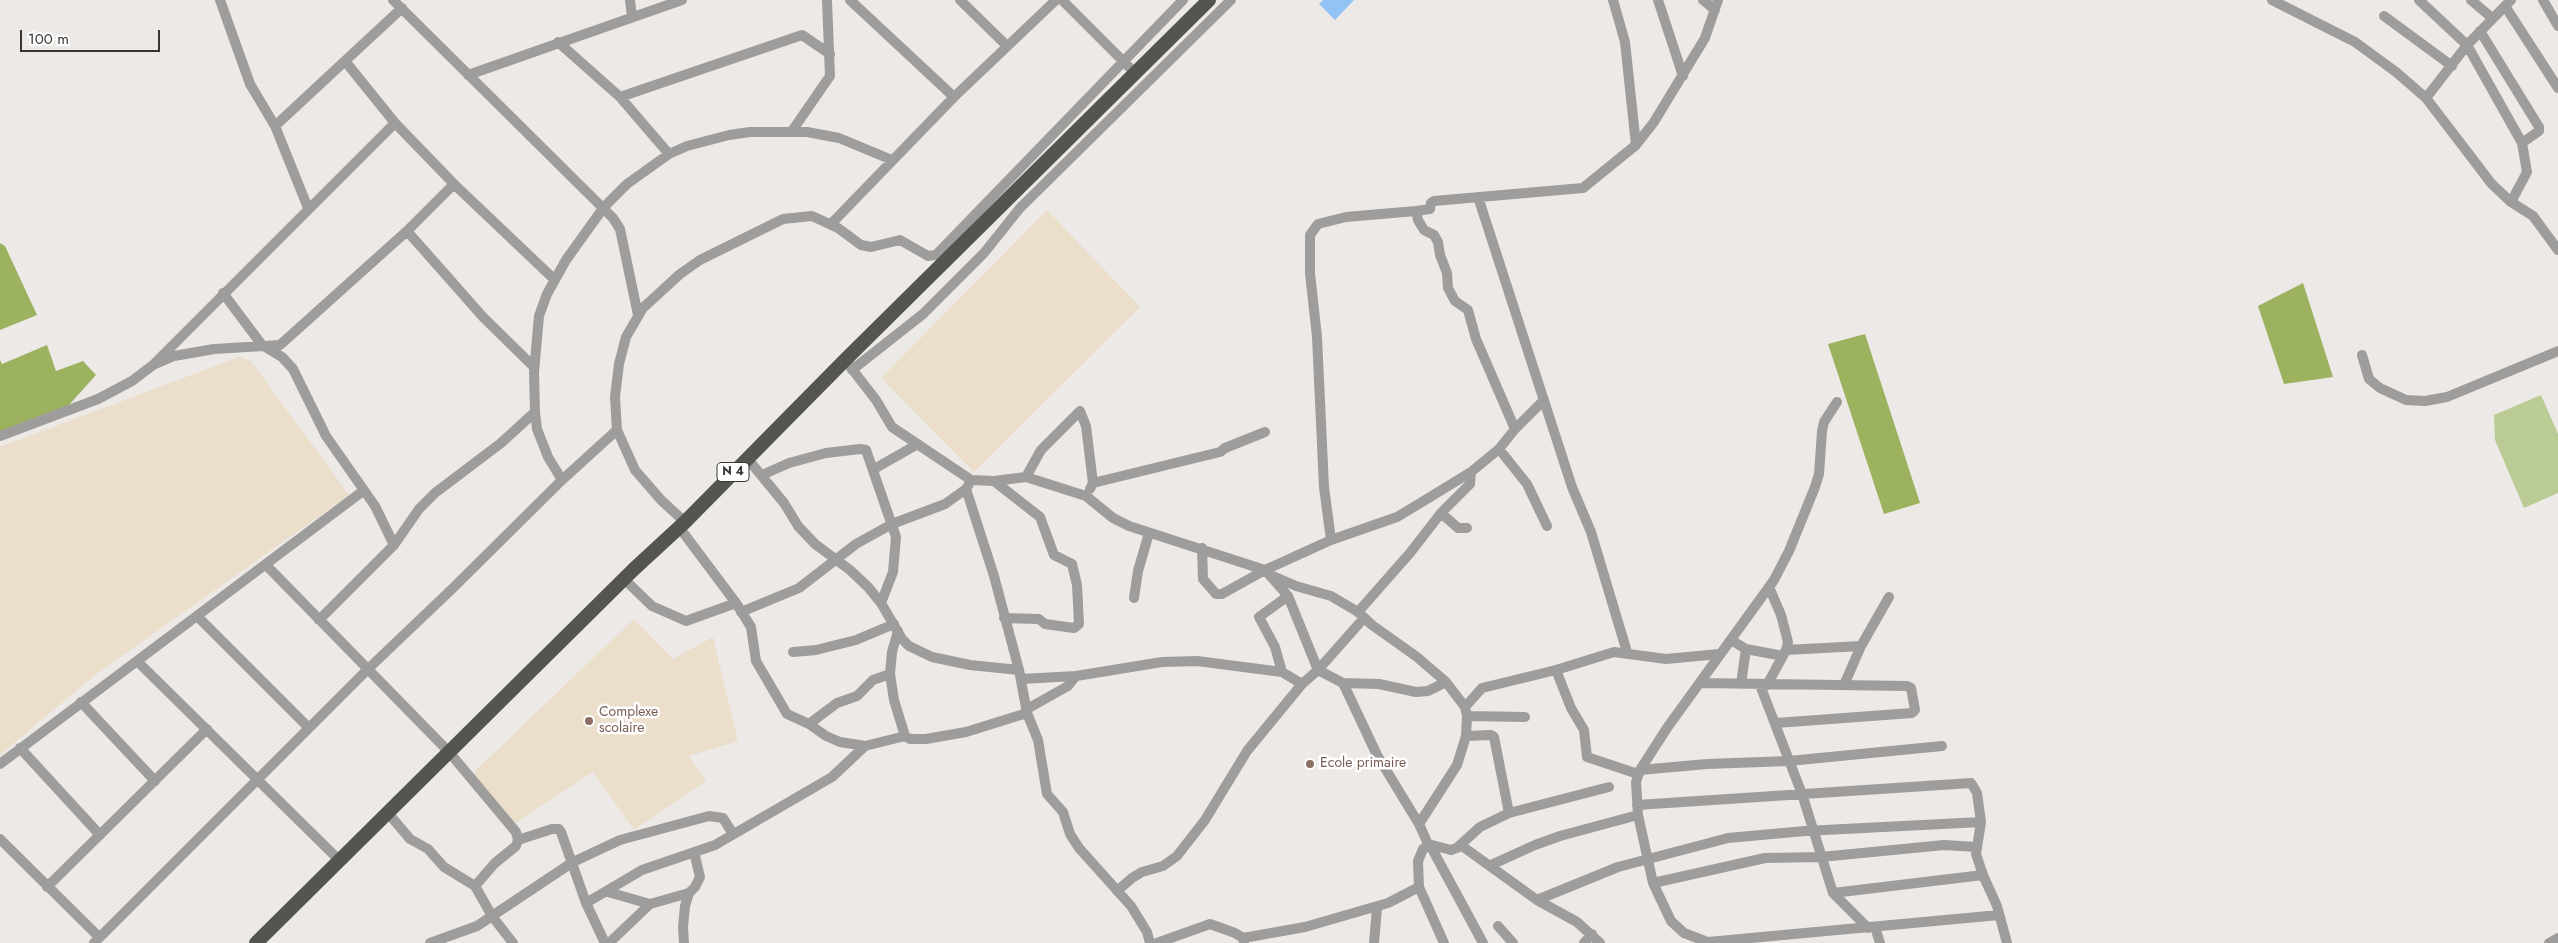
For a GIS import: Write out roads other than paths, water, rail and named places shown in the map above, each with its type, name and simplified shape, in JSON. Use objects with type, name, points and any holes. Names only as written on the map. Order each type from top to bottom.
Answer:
[{"type":"highway","name":"N 4","points":[[256,943],[748,458],[849,365],[1209,0]]},
{"type":"street","points":[[220,0],[250,84],[275,126],[308,208]]},
{"type":"street","points":[[393,0],[604,207],[620,229],[638,315]]},
{"type":"street","points":[[630,0],[632,17]]},
{"type":"street","points":[[468,75],[682,0]]},
{"type":"street","points":[[792,131],[830,76],[827,0]]},
{"type":"street","points":[[850,0],[954,97]]},
{"type":"street","points":[[960,0],[1006,45]]},
{"type":"street","points":[[831,224],[1006,45],[1056,0]]},
{"type":"street","points":[[1062,0],[1135,73]]},
{"type":"street","points":[[905,736],[865,746],[840,742],[826,736],[810,724],[791,717],[779,702],[756,661],[752,630],[739,607],[682,525],[635,470],[617,430],[615,397],[618,364],[626,337],[638,315],[652,299],[700,260],[780,220],[812,216],[831,224],[860,244],[871,247],[900,240],[928,256],[936,255],[1183,0]]},
{"type":"street","points":[[1150,943],[1141,922],[1118,891],[1079,848],[1070,834],[1063,812],[1047,794],[1038,740],[1027,711],[1020,675],[969,484],[888,423],[876,400],[849,365],[923,314],[984,253],[1020,208],[1231,0]]},
{"type":"street","points":[[1613,0],[1625,42],[1636,145]]},
{"type":"street","points":[[1658,0],[1683,76]]},
{"type":"street","points":[[1331,540],[1324,486],[1317,337],[1310,273],[1310,236],[1318,224],[1332,220],[1430,209],[1431,202],[1434,201],[1584,188],[1636,145],[1654,122],[1705,38],[1716,5],[1703,0]]},
{"type":"street","points":[[2272,0],[2355,42],[2396,72],[2426,98],[2486,178],[2511,202],[2533,216],[2558,250]]},
{"type":"street","points":[[2419,0],[2467,45],[2522,144],[2527,172],[2511,202]]},
{"type":"street","points":[[2471,0],[2492,18]]},
{"type":"street","points":[[2543,0],[2558,26]]},
{"type":"street","points":[[2426,98],[2467,45],[2508,3],[2558,88]]},
{"type":"street","points":[[275,126],[402,8]]},
{"type":"street","points":[[2384,16],[2452,66]]},
{"type":"street","points":[[2480,31],[2539,127],[2539,131],[2522,144]]},
{"type":"street","points":[[620,97],[802,35],[830,54]]},
{"type":"street","points":[[558,42],[620,97],[669,154]]},
{"type":"street","points":[[345,60],[395,123],[454,184],[554,280]]},
{"type":"street","points":[[0,436],[98,399],[132,381],[153,365],[395,123]]},
{"type":"street","points":[[562,480],[548,458],[537,429],[534,367],[539,316],[554,280],[604,207],[638,174],[669,154],[687,146],[729,135],[792,131],[839,138],[892,160]]},
{"type":"street","points":[[153,365],[174,356],[195,352],[280,345],[407,230],[454,184]]},
{"type":"street","points":[[1478,197],[1572,487],[1590,532],[1628,652]]},
{"type":"street","points":[[1416,211],[1424,230],[1434,235],[1438,242],[1440,256],[1447,273],[1448,288],[1455,301],[1468,310],[1476,339],[1515,429]]},
{"type":"street","points":[[407,230],[484,317],[534,367]]},
{"type":"street","points":[[223,293],[262,345],[282,357],[293,369],[326,436],[375,506],[394,545]]},
{"type":"street","points":[[2362,355],[2369,379],[2380,388],[2406,400],[2425,401],[2447,397],[2558,351]]},
{"type":"street","points":[[1202,548],[1203,579],[1216,594],[1222,594],[1331,540],[1397,517],[1470,472],[1499,449],[1515,429],[1544,400]]},
{"type":"street","points":[[1837,402],[1824,422],[1815,488],[1789,551],[1769,587],[1719,654],[1701,683],[1667,728],[1639,772],[1636,782],[1637,810],[1653,883],[1671,921],[1688,936],[1709,943],[1999,915]]},
{"type":"street","points":[[1026,477],[1041,450],[1080,411],[1086,426],[1093,483],[1086,496]]},
{"type":"street","points":[[319,620],[394,545],[419,509],[435,493],[500,443],[535,412]]},
{"type":"street","points":[[0,839],[97,940],[368,669],[562,480],[617,430]]},
{"type":"street","points":[[1093,483],[1220,452],[1225,448],[1265,432]]},
{"type":"street","points":[[874,469],[918,444]]},
{"type":"street","points":[[1499,449],[1527,484],[1547,526]]},
{"type":"street","points":[[762,476],[789,463],[826,453],[866,450],[874,469],[897,544],[892,572],[881,603]]},
{"type":"street","points":[[748,458],[798,526],[815,544],[857,575],[881,603],[909,646],[932,657],[1020,675],[1076,676],[1178,660],[1197,661],[1282,672],[1302,684]]},
{"type":"street","points":[[1118,891],[1137,875],[1163,866],[1177,856],[1205,820],[1247,751],[1302,684],[1318,670],[1441,513],[1470,484],[1470,472]]},
{"type":"street","points":[[624,579],[652,606],[686,621],[797,590],[856,544],[892,524],[945,504],[969,484],[1026,477],[1086,496],[1113,518],[1149,533],[1202,548],[1267,572],[1296,586],[1331,596],[1361,615],[1446,682],[1466,711],[1525,717]]},
{"type":"street","points":[[994,481],[1040,517],[1054,555],[1072,564],[1077,585],[1079,624],[1074,628],[1045,624],[1038,620],[1004,618]]},
{"type":"street","points":[[0,764],[266,566],[363,491]]},
{"type":"street","points":[[1441,513],[1458,528],[1467,528]]},
{"type":"street","points":[[1134,598],[1138,570],[1149,533]]},
{"type":"street","points":[[266,566],[449,752],[516,832],[518,840],[516,846],[495,863],[475,886]]},
{"type":"street","points":[[1267,572],[1288,596],[1318,670],[1342,683],[1379,684],[1416,692],[1428,691],[1446,682]]},
{"type":"street","points":[[1764,685],[1785,653],[1787,636],[1769,587]]},
{"type":"street","points":[[1282,672],[1275,647],[1259,618],[1288,596]]},
{"type":"street","points":[[1844,685],[1861,646],[1889,597]]},
{"type":"street","points":[[197,616],[309,728]]},
{"type":"street","points":[[793,652],[816,650],[896,628]]},
{"type":"street","points":[[896,628],[890,674],[894,700],[905,736],[910,739],[926,739],[966,732],[1027,711],[1068,686],[1076,676]]},
{"type":"street","points":[[1731,640],[1746,649],[1785,653],[1861,646]]},
{"type":"street","points":[[1740,684],[1746,649]]},
{"type":"street","points":[[1419,824],[1457,765],[1466,736],[1466,711],[1480,689],[1556,670],[1604,653],[1628,652],[1666,659],[1719,654]]},
{"type":"street","points":[[137,661],[339,860]]},
{"type":"street","points":[[1556,670],[1571,708],[1585,733],[1586,757],[1639,772],[1707,764],[1790,761],[1942,746]]},
{"type":"street","points":[[810,724],[837,703],[857,696],[873,680],[890,674]]},
{"type":"street","points":[[1342,683],[1376,755],[1419,824],[1483,943]]},
{"type":"street","points":[[1701,683],[1909,686],[1914,711],[1776,723]]},
{"type":"street","points":[[1764,685],[1814,830],[1833,893],[1872,927],[1880,943]]},
{"type":"street","points":[[81,702],[155,781]]},
{"type":"street","points":[[47,887],[207,730]]},
{"type":"street","points":[[1466,736],[1491,735],[1494,737],[1497,764],[1509,813]]},
{"type":"street","points":[[586,903],[608,892],[642,870],[715,844],[734,834],[832,776],[865,746]]},
{"type":"street","points":[[20,748],[100,835]]},
{"type":"street","points":[[1491,865],[1544,842],[1637,810],[1802,794],[1971,783],[1977,793],[1981,822],[1976,847],[1976,859],[1999,915],[2007,943]]},
{"type":"street","points":[[1444,943],[1419,888],[1418,861],[1423,849],[1429,845],[1451,850],[1459,846],[1480,827],[1509,813],[1609,787]]},
{"type":"street","points":[[388,813],[410,839],[428,849],[444,867],[475,886],[492,916],[513,943]]},
{"type":"street","points":[[430,943],[471,928],[573,862],[620,840],[705,816],[723,818],[734,834]]},
{"type":"street","points":[[1537,900],[1610,870],[1648,858],[1728,838],[1814,830],[1981,822]]},
{"type":"street","points":[[518,840],[552,829],[559,829],[573,862],[586,903],[605,943],[650,904],[689,893],[695,887],[700,877],[694,852]]},
{"type":"street","points":[[1459,846],[1491,865],[1537,900],[1569,917],[1592,934],[1600,943]]},
{"type":"street","points":[[1653,883],[1765,858],[1822,857],[1891,849],[1944,846],[1976,847]]},
{"type":"street","points":[[1833,893],[1983,875]]},
{"type":"street","points":[[1158,943],[1210,924],[1227,929],[1244,940],[1297,929],[1377,908],[1419,888]]},
{"type":"street","points":[[608,892],[650,904]]},
{"type":"street","points":[[684,943],[683,915],[689,893]]},
{"type":"street","points":[[1374,943],[1377,908]]},
{"type":"street","points":[[1498,926],[1513,943]]},
{"type":"street","points":[[1584,943],[1592,934]]},
{"type":"street","points":[[2549,943],[2558,938]]},
{"type":"water","points":[[1323,0],[1354,0],[1335,20],[1319,4]]},
{"type":"place","name":"Complexe scolaire","points":[[589,721]]},
{"type":"place","name":"Ecole primaire","points":[[1310,764]]}]
